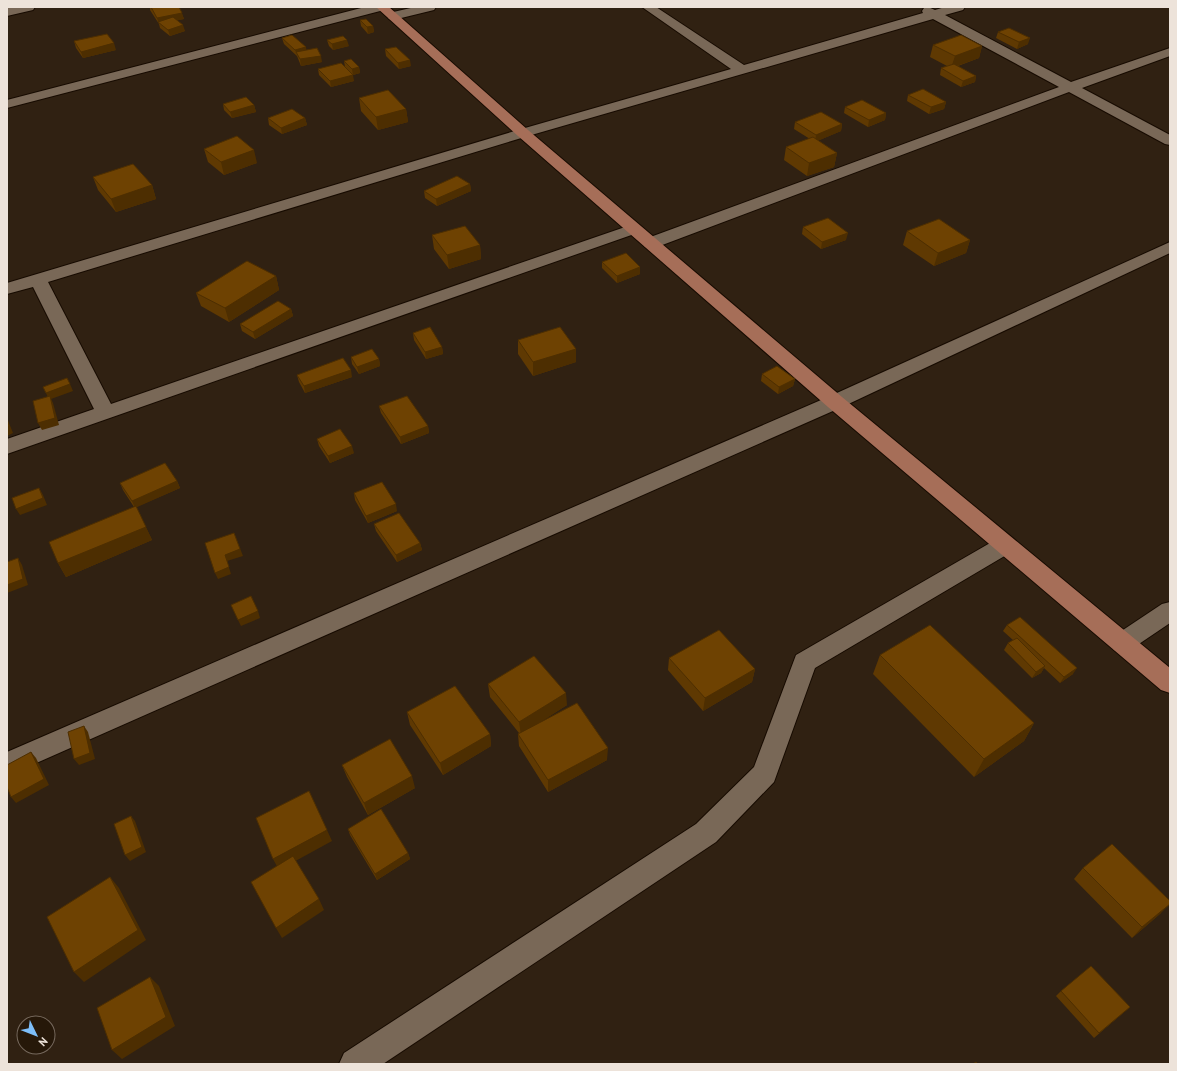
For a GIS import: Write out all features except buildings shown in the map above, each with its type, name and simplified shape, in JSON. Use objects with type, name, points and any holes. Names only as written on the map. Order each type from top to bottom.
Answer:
[{"type":"main road","points":[[385,10],[523,133],[835,402],[1170,683]]},
{"type":"street","points":[[7,12],[29,7]]},
{"type":"street","points":[[7,104],[385,10],[430,7]]},
{"type":"street","points":[[648,7],[742,70]]},
{"type":"street","points":[[920,7],[1170,141]]},
{"type":"street","points":[[7,289],[523,133],[959,7]]},
{"type":"street","points":[[651,243],[1070,87],[1170,52]]},
{"type":"street","points":[[7,447],[634,229]]},
{"type":"street","points":[[7,764],[835,402],[1170,247]]},
{"type":"street","points":[[38,280],[106,413]]},
{"type":"street","points":[[356,1064],[706,833],[765,774],[805,662],[1005,545]]},
{"type":"street","points":[[1122,643],[1170,611]]}]
